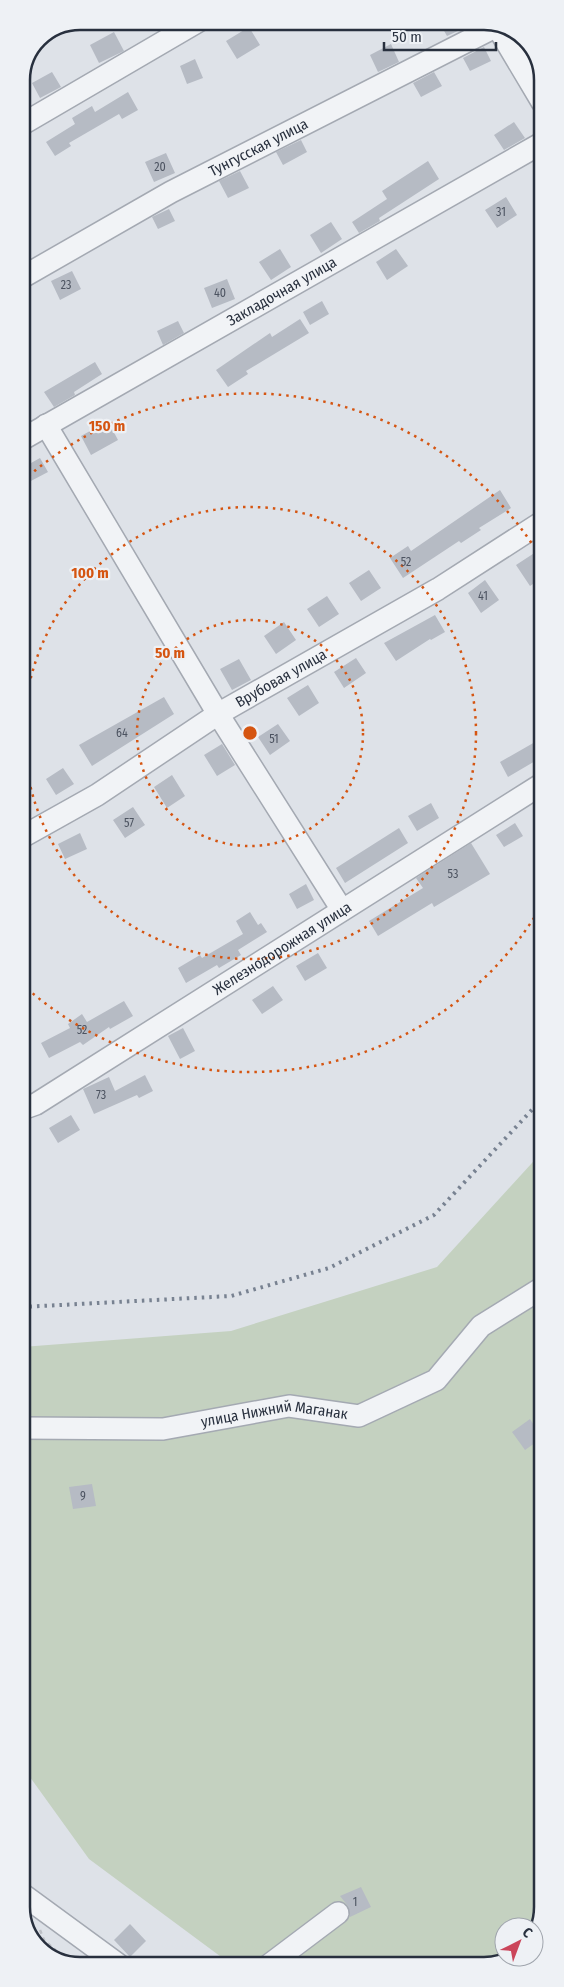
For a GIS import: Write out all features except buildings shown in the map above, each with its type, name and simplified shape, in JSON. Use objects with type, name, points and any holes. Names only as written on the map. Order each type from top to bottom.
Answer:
[{"type":"street","points":[[30,120],[184,30]]},
{"type":"street","name":"Тунгусская улица","points":[[30,273],[171,192],[487,30]]},
{"type":"street","points":[[502,34],[534,88]]},
{"type":"street","name":"Закладочная улица","points":[[30,435],[534,148]]},
{"type":"street","points":[[46,425],[218,714],[342,910]]},
{"type":"street","name":"Врубовая улица","points":[[30,833],[97,795],[218,714],[438,589],[534,527]]},
{"type":"street","name":"Железнодорожная улица","points":[[30,1106],[147,1036],[534,789]]},
{"type":"street","name":"улица Нижний Маганак","points":[[30,1428],[163,1429],[288,1406],[359,1416],[436,1380],[481,1326],[534,1293]]},
{"type":"street","points":[[30,1900],[107,1957]]},
{"type":"street","points":[[280,1957],[338,1913]]},
{"type":"green space","points":[[534,1161],[534,1907],[533,1917],[494,1917],[494,1956],[221,1957],[89,1859],[30,1777],[30,1346],[231,1331],[437,1267]]},
{"type":"railway","points":[[30,1307],[231,1296],[329,1268],[434,1215],[534,1108]]}]
